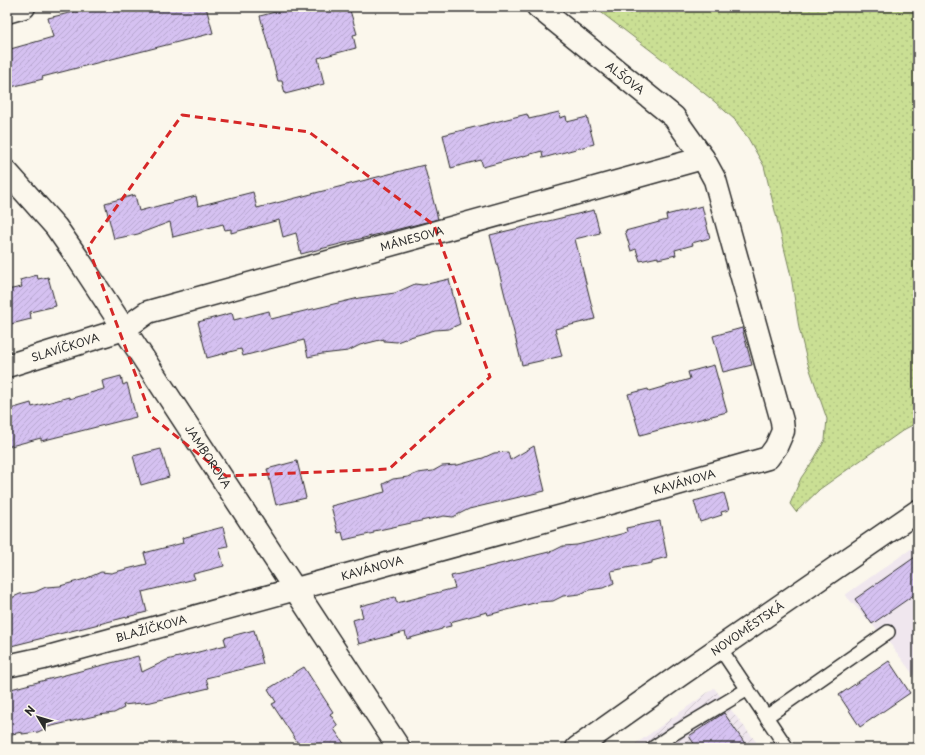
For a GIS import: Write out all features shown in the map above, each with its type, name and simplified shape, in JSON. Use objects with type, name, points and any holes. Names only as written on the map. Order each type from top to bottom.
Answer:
[{"type":"street","points":[[7,12],[24,7]]},
{"type":"street","name":"ALŠOVA","points":[[538,7],[674,117],[703,158]]},
{"type":"street","name":"MÁNESOVA","points":[[124,329],[148,312],[703,158]]},
{"type":"street","name":"KAVÁNOVA","points":[[295,590],[768,458],[776,447],[783,431],[782,421],[715,180],[703,158]]},
{"type":"street","name":"JAMBOROVA","points":[[7,172],[56,227],[398,748]]},
{"type":"street","name":"SLAVÍČKOVA","points":[[7,366],[124,329]]},
{"type":"street","name":"NOVOMĚSTSKÁ","points":[[577,748],[918,511]]},
{"type":"street","name":"BLAŽÍČKOVA","points":[[7,666],[44,658],[295,590]]},
{"type":"lane","points":[[766,717],[888,632]]},
{"type":"lane","points":[[720,648],[788,748]]},
{"type":"lane","points":[[653,748],[673,734],[748,689]]},
{"type":"highlighted area","points":[[182,115],[309,132],[434,225],[490,377],[389,469],[226,476],[151,416],[88,247]]},
{"type":"shaded area","points":[[918,544],[918,681],[891,645],[845,595]]},
{"type":"shaded area","points":[[714,688],[761,748],[630,748]]},
{"type":"green space","points":[[594,7],[918,7],[918,422],[905,429],[820,489],[796,512],[790,504],[801,478],[825,440],[827,419],[807,361],[799,328],[791,276],[764,166],[748,138],[735,120],[662,59]]},
{"type":"building","points":[[95,7],[206,7],[213,33],[42,77],[43,79],[7,88],[7,50],[53,37],[48,18]]},
{"type":"building","points":[[294,7],[349,7],[357,34],[353,35],[356,48],[318,58],[324,84],[285,94],[282,81],[278,81],[260,16]]},
{"type":"building","points":[[559,112],[560,118],[566,116],[567,122],[587,117],[594,144],[543,158],[542,151],[483,167],[481,160],[451,168],[443,135],[527,114],[529,119]]},
{"type":"building","points":[[424,165],[438,219],[301,254],[296,233],[283,237],[279,220],[231,233],[231,229],[225,230],[223,224],[173,237],[170,222],[138,234],[114,239],[105,203],[135,195],[139,211],[196,196],[198,206],[253,192],[257,208]]},
{"type":"building","points":[[702,206],[710,238],[675,250],[676,255],[658,259],[658,257],[640,261],[636,249],[631,251],[625,231],[667,220],[666,215]]},
{"type":"building","points":[[594,210],[600,233],[575,239],[595,319],[555,329],[562,356],[522,365],[490,235]]},
{"type":"building","points":[[37,275],[38,279],[48,277],[56,306],[30,312],[31,319],[7,325],[7,290],[22,287],[20,280]]},
{"type":"building","points":[[449,279],[460,324],[449,329],[435,330],[397,342],[384,341],[384,339],[360,345],[348,351],[308,357],[304,340],[243,356],[241,349],[207,358],[198,322],[232,313],[234,320],[269,311],[271,319],[359,298],[395,293],[415,284],[423,285]]},
{"type":"building","points":[[742,328],[752,365],[723,372],[713,336]]},
{"type":"building","points":[[714,365],[727,412],[640,435],[628,394],[648,389],[649,391],[690,379],[688,372]]},
{"type":"building","points":[[121,376],[123,385],[127,383],[136,417],[41,441],[41,438],[7,447],[7,410],[31,403],[32,407],[69,397],[69,399],[104,389],[102,381]]},
{"type":"building","points":[[534,446],[545,491],[469,509],[453,517],[444,516],[374,531],[374,533],[344,540],[342,532],[338,533],[331,506],[385,492],[383,484],[393,479],[433,471],[442,466],[458,465],[483,458],[494,453],[508,452],[510,460]]},
{"type":"building","points":[[161,449],[169,477],[141,485],[133,456]]},
{"type":"building","points":[[297,461],[306,498],[276,505],[267,469]]},
{"type":"building","points":[[724,493],[729,510],[721,512],[722,515],[700,522],[694,501]]},
{"type":"building","points":[[660,521],[667,557],[652,561],[652,563],[611,571],[614,583],[603,588],[589,590],[580,594],[563,596],[553,601],[538,602],[488,615],[487,612],[450,622],[451,626],[407,639],[405,632],[359,644],[353,620],[363,617],[360,606],[395,597],[397,603],[455,588],[451,576],[553,551],[563,546],[577,545],[621,534],[627,532],[626,528]]},
{"type":"building","points":[[223,527],[228,546],[219,548],[224,566],[193,574],[195,579],[142,592],[147,612],[7,647],[7,600],[20,594],[35,592],[46,587],[60,586],[85,579],[101,572],[111,573],[147,564],[144,553],[183,543],[182,538]]},
{"type":"building","points":[[918,555],[918,592],[872,624],[855,599]]},
{"type":"building","points":[[254,630],[263,664],[206,678],[209,688],[151,702],[123,705],[124,708],[114,713],[48,727],[38,732],[22,734],[22,732],[7,735],[7,690],[138,656],[142,672],[167,660],[226,645],[224,638]]},
{"type":"building","points":[[889,661],[910,693],[860,727],[839,695]]},
{"type":"building","points":[[304,667],[333,712],[330,714],[338,726],[334,729],[347,748],[301,748],[272,704],[276,702],[268,689]]},
{"type":"building","points":[[724,713],[748,748],[697,748],[689,736]]}]
